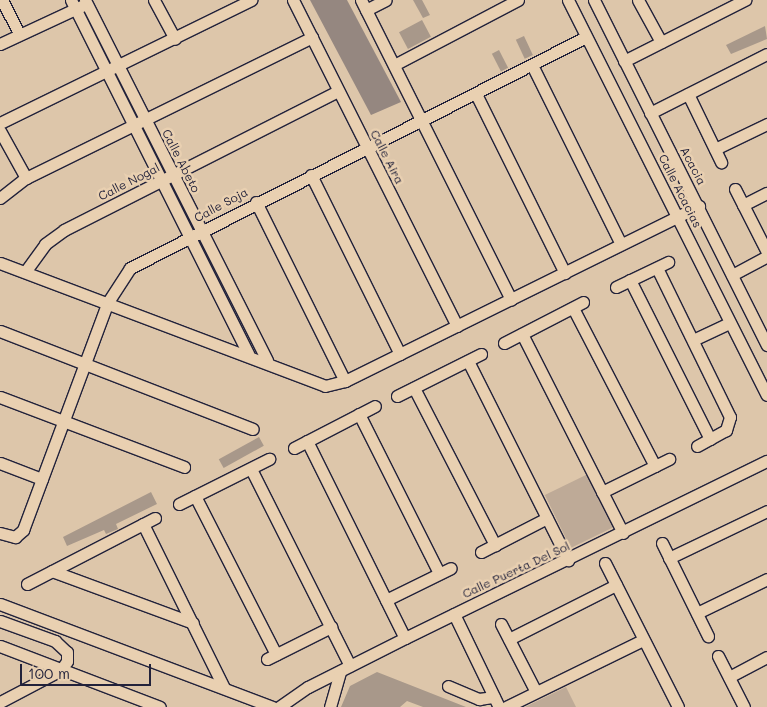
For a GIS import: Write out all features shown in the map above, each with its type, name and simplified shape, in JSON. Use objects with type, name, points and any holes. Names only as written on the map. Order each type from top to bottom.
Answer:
[{"type":"street","points":[[2,0],[20,34]]},
{"type":"street","points":[[154,0],[175,39]]},
{"type":"street","points":[[225,0],[231,11]]},
{"type":"street","points":[[0,123],[175,39],[251,0]]},
{"type":"street","name":"Calle Aira","points":[[293,0],[457,326]]},
{"type":"street","points":[[386,0],[364,5],[511,300]]},
{"type":"street","points":[[394,64],[518,0]]},
{"type":"street","name":"Calle Acacias","points":[[568,0],[729,323],[767,395]]},
{"type":"street","name":"Acacia","points":[[594,0],[732,275],[763,327],[767,345]]},
{"type":"street","points":[[638,0],[661,42]]},
{"type":"street","points":[[624,61],[745,0]]},
{"type":"street","points":[[0,44],[74,4],[86,2]]},
{"type":"street","name":"Calle Abeto","points":[[86,2],[173,175],[248,354]]},
{"type":"street","name":"Calle Abeto","points":[[74,4],[162,180],[197,234],[267,361]]},
{"type":"street","points":[[0,198],[26,178],[312,37]]},
{"type":"street","name":"Calle Soja","points":[[0,533],[19,535],[64,422],[108,302],[120,278],[141,259],[197,234],[256,202],[476,94],[586,37]]},
{"type":"street","points":[[650,112],[767,54]]},
{"type":"street","points":[[532,65],[621,244]]},
{"type":"street","name":"Calle Nogal","points":[[25,272],[45,244],[64,230],[338,91]]},
{"type":"street","points":[[476,94],[565,273]]},
{"type":"street","points":[[688,94],[721,162]]},
{"type":"street","points":[[715,149],[767,124]]},
{"type":"street","points":[[0,131],[26,178]]},
{"type":"street","points":[[311,176],[400,354]]},
{"type":"street","points":[[735,189],[767,252]]},
{"type":"street","points":[[743,205],[767,192]]},
{"type":"street","points":[[256,202],[345,381]]},
{"type":"street","points":[[0,263],[267,361],[325,386],[345,381],[699,206]]},
{"type":"street","points":[[732,275],[767,256]]},
{"type":"street","points":[[616,287],[668,262]]},
{"type":"street","points":[[657,268],[730,416],[729,428],[697,446]]},
{"type":"street","points":[[630,280],[710,439]]},
{"type":"street","points":[[504,343],[578,305],[655,466]]},
{"type":"street","points":[[693,340],[729,323]]},
{"type":"street","points":[[0,331],[253,429]]},
{"type":"street","points":[[522,334],[623,533]]},
{"type":"street","points":[[397,396],[481,354]]},
{"type":"street","points":[[468,361],[568,560]]},
{"type":"street","points":[[414,388],[495,545]]},
{"type":"street","points":[[0,398],[184,467]]},
{"type":"street","points":[[294,448],[375,406]]},
{"type":"street","points":[[359,414],[440,573]]},
{"type":"street","points":[[307,441],[405,638]]},
{"type":"street","points":[[179,504],[269,459]]},
{"type":"street","points":[[602,492],[668,459]]},
{"type":"street","name":"Calle Puerta Del Sol","points":[[279,707],[345,668],[767,461]]},
{"type":"street","points":[[0,463],[42,479]]},
{"type":"street","points":[[251,469],[331,627],[345,668],[330,707]]},
{"type":"street","points":[[195,496],[272,657],[331,627]]},
{"type":"street","points":[[669,558],[767,511]]},
{"type":"street","points":[[27,584],[155,518]]},
{"type":"street","points":[[481,552],[547,518]]},
{"type":"street","points":[[143,524],[224,688]]},
{"type":"street","points":[[662,543],[708,636]]},
{"type":"street","points":[[604,563],[657,667],[674,706]]},
{"type":"street","points":[[386,600],[451,568]]},
{"type":"street","points":[[52,571],[193,623]]},
{"type":"street","points":[[697,613],[767,579]]},
{"type":"street","points":[[509,639],[616,585]]},
{"type":"street","points":[[0,604],[272,707]]},
{"type":"street","points":[[454,614],[497,702]]},
{"type":"street","points":[[0,621],[62,646],[68,661],[61,670],[0,702]]},
{"type":"street","points":[[501,624],[536,692]]},
{"type":"street","points":[[506,707],[643,640]]},
{"type":"street","points":[[0,646],[160,707]]},
{"type":"street","points":[[718,656],[744,707]]},
{"type":"street","points":[[729,678],[767,657]]},
{"type":"street","points":[[448,686],[479,699],[497,702]]},
{"type":"shaded area","points":[[310,0],[347,0],[401,102],[371,115]]},
{"type":"shaded area","points":[[588,474],[614,527],[571,548],[545,495]]},
{"type":"shaded area","points":[[566,687],[576,707],[525,707]]},
{"type":"building","points":[[413,0],[422,0],[430,15],[423,18]]},
{"type":"building","points":[[422,20],[431,37],[408,49],[399,32]]},
{"type":"building","points":[[765,26],[767,39],[731,54],[726,45]]},
{"type":"building","points":[[524,36],[533,55],[525,59],[516,40]]},
{"type":"building","points":[[499,50],[508,68],[501,71],[492,54]]},
{"type":"building","points":[[259,437],[264,446],[224,468],[219,459]]},
{"type":"building","points":[[151,492],[157,504],[116,524],[118,529],[106,534],[104,530],[67,546],[63,537]]},
{"type":"building","points":[[377,672],[466,707],[423,707],[407,701],[400,707],[341,707],[350,686]]}]
